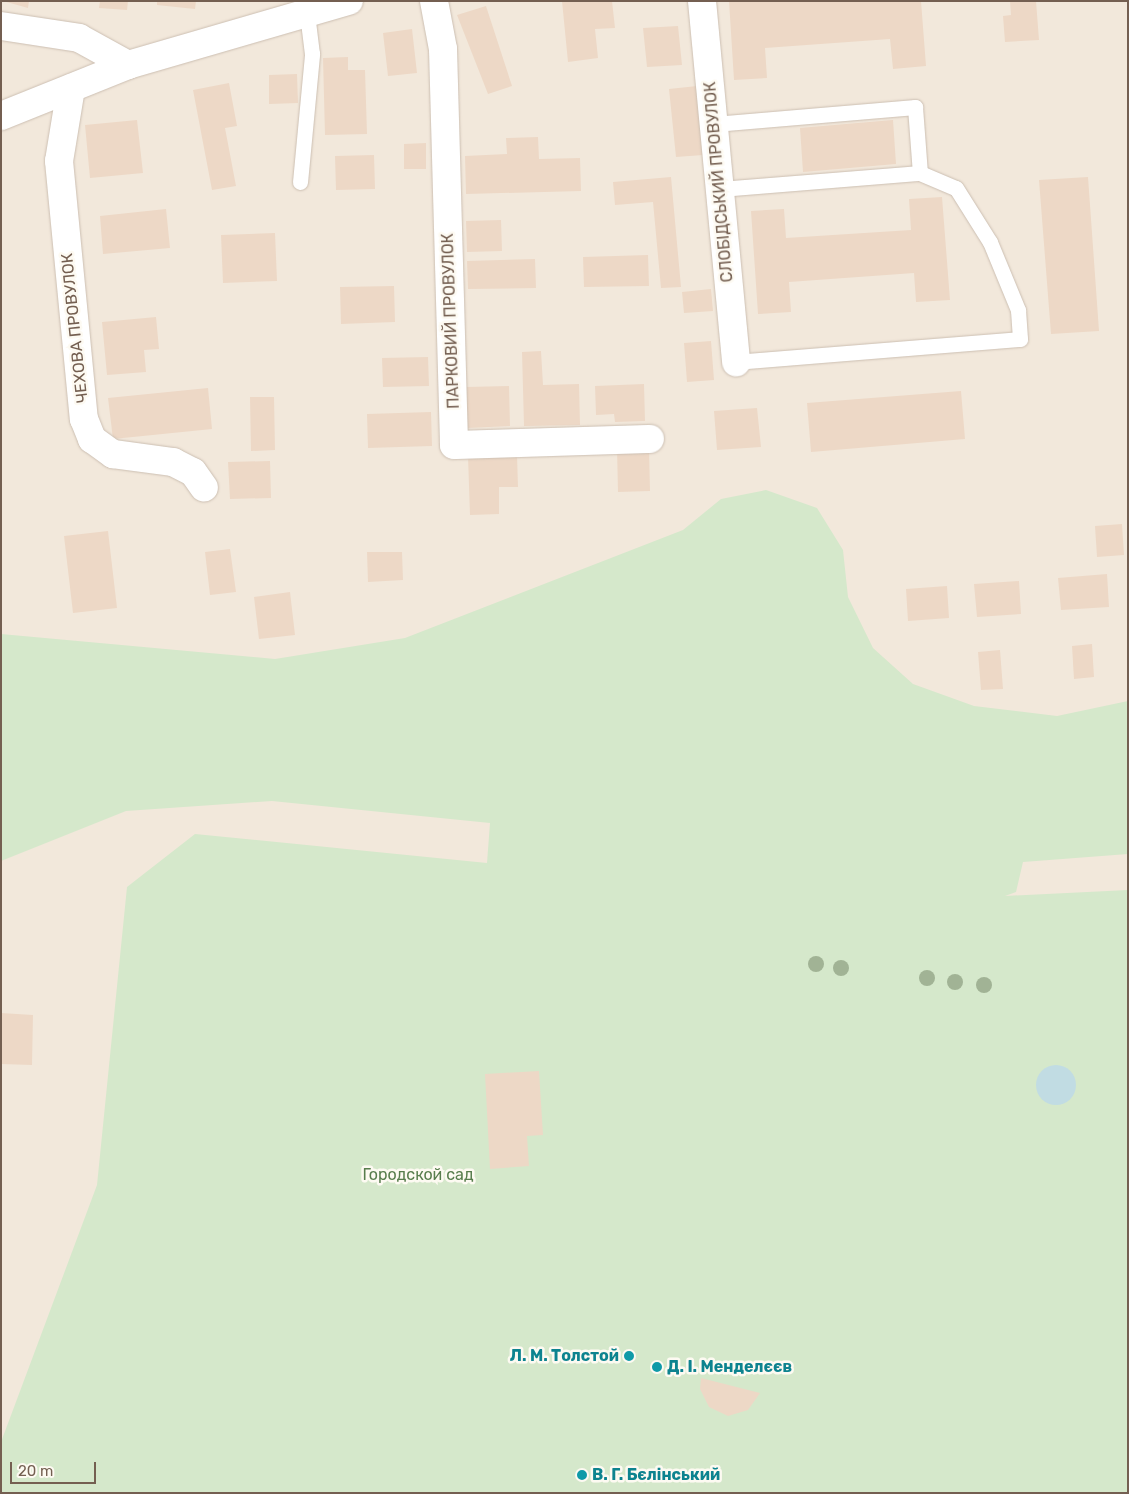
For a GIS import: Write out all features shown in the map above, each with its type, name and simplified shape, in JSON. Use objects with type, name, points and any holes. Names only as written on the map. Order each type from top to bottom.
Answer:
[{"type":"street","points":[[1,116],[128,66],[349,1]]},
{"type":"street","name":"ПАРКОВИЙ ПРОВУЛОК","points":[[434,1],[444,49],[454,445],[650,439]]},
{"type":"street","name":"СЛОБІДСЬКИЙ ПРОВУЛОК","points":[[702,1],[736,362]]},
{"type":"street","points":[[1,26],[79,38],[128,66]]},
{"type":"street","name":"ЧЕХОВА ПРОВУЛОК","points":[[62,92],[59,161],[84,419],[92,439],[113,454],[173,462],[192,472],[204,488]]},
{"type":"lane","points":[[300,182],[312,54],[307,13]]},
{"type":"lane","points":[[714,124],[915,108],[920,173]]},
{"type":"lane","points":[[720,189],[920,173],[956,188],[990,242],[1018,310],[1020,339],[736,362]]},
{"type":"shaded area","points":[[1,1],[1128,1],[1128,1493],[1,1493]]},
{"type":"green space","name":"Городской сад","points":[[766,490],[817,508],[843,550],[848,597],[873,648],[913,684],[974,706],[1057,716],[1128,701],[1128,854],[1023,862],[1016,892],[1005,896],[1128,890],[1128,1493],[1,1493],[1,1442],[97,1185],[127,887],[195,834],[487,863],[490,823],[272,801],[126,811],[1,861],[1,634],[275,659],[405,638],[683,530],[721,499]]},
{"type":"water","points":[[1056,1065],[1070,1071],[1076,1085],[1070,1099],[1056,1105],[1042,1099],[1036,1085],[1042,1071]]},
{"type":"building","points":[[3,1],[29,1],[28,8]]},
{"type":"building","points":[[100,1],[128,1],[127,10],[99,8]]},
{"type":"building","points":[[157,1],[196,1],[195,9],[157,5]]},
{"type":"building","points":[[562,1],[612,1],[615,28],[595,29],[598,58],[568,62]]},
{"type":"building","points":[[729,1],[921,1],[926,66],[893,69],[890,39],[765,48],[767,78],[734,80]]},
{"type":"building","points":[[1010,1],[1036,1],[1039,40],[1005,42],[1003,16],[1011,15]]},
{"type":"building","points":[[486,6],[512,86],[488,94],[457,15]]},
{"type":"building","points":[[678,26],[682,65],[647,67],[643,28]]},
{"type":"building","points":[[412,29],[417,73],[388,76],[383,33]]},
{"type":"building","points":[[348,57],[348,70],[365,70],[367,134],[325,135],[323,58]]},
{"type":"building","points":[[297,74],[298,103],[269,104],[269,75]]},
{"type":"building","points":[[229,83],[237,126],[225,128],[236,186],[212,190],[193,90]]},
{"type":"building","points":[[697,86],[703,155],[676,157],[669,89]]},
{"type":"building","points":[[137,120],[143,173],[90,178],[85,125]]},
{"type":"building","points":[[893,120],[896,164],[803,172],[800,128]]},
{"type":"building","points":[[538,137],[539,159],[580,158],[581,191],[466,194],[465,156],[507,154],[506,138]]},
{"type":"building","points":[[426,143],[426,169],[404,169],[404,144]]},
{"type":"building","points":[[374,155],[375,189],[336,190],[335,156]]},
{"type":"building","points":[[671,177],[681,287],[661,288],[653,202],[615,205],[613,182]]},
{"type":"building","points":[[1088,177],[1099,331],[1051,334],[1039,180]]},
{"type":"building","points":[[942,197],[950,300],[916,302],[914,273],[789,282],[791,312],[758,314],[751,211],[784,209],[786,238],[911,230],[909,199]]},
{"type":"building","points":[[166,209],[170,248],[103,254],[100,216]]},
{"type":"building","points":[[501,220],[502,251],[467,252],[466,221]]},
{"type":"building","points":[[275,233],[277,281],[223,283],[221,235]]},
{"type":"building","points":[[648,255],[649,286],[584,287],[583,257]]},
{"type":"building","points":[[535,259],[536,288],[468,289],[467,261]]},
{"type":"building","points":[[394,286],[395,322],[341,324],[340,287]]},
{"type":"building","points":[[711,289],[713,311],[684,313],[682,292]]},
{"type":"building","points":[[156,317],[159,349],[144,350],[146,372],[107,375],[102,322]]},
{"type":"building","points":[[711,341],[714,380],[687,382],[684,343]]},
{"type":"building","points":[[541,351],[543,385],[579,384],[580,425],[524,426],[522,352]]},
{"type":"building","points":[[428,357],[429,386],[383,387],[382,358]]},
{"type":"building","points":[[644,384],[645,421],[615,422],[614,414],[596,415],[595,386]]},
{"type":"building","points":[[509,386],[510,426],[467,428],[466,387]]},
{"type":"building","points":[[208,388],[212,429],[113,439],[108,398]]},
{"type":"building","points":[[961,391],[965,439],[811,452],[807,403]]},
{"type":"building","points":[[250,397],[274,397],[275,450],[251,451]]},
{"type":"building","points":[[757,408],[761,447],[717,450],[714,411]]},
{"type":"building","points":[[431,412],[432,446],[368,448],[367,414]]},
{"type":"building","points":[[617,448],[649,448],[650,491],[618,492]]},
{"type":"building","points":[[517,455],[518,487],[499,487],[499,514],[470,515],[468,456]]},
{"type":"building","points":[[270,461],[271,498],[230,499],[228,462]]},
{"type":"building","points":[[1122,524],[1124,555],[1097,557],[1095,526]]},
{"type":"building","points":[[108,531],[117,608],[73,613],[64,536]]},
{"type":"building","points":[[230,549],[236,592],[210,595],[205,552]]},
{"type":"building","points":[[367,552],[402,552],[403,580],[368,582]]},
{"type":"building","points":[[1107,574],[1109,607],[1061,610],[1058,578]]},
{"type":"building","points":[[1019,581],[1021,614],[977,617],[974,584]]},
{"type":"building","points":[[947,586],[949,618],[908,621],[906,589]]},
{"type":"building","points":[[290,592],[295,635],[259,639],[254,597]]},
{"type":"building","points":[[1092,644],[1094,677],[1074,679],[1072,646]]},
{"type":"building","points":[[1000,650],[1003,689],[981,690],[978,652]]},
{"type":"building","points":[[1,1013],[33,1015],[32,1065],[1,1064]]},
{"type":"building","points":[[539,1071],[543,1135],[527,1136],[529,1166],[490,1169],[485,1074]]},
{"type":"building","points":[[701,1378],[760,1393],[748,1410],[728,1416],[709,1407],[700,1389]]},
{"type":"place","name":"Л. М. Толстой","points":[[629,1356]]},
{"type":"place","name":"Д. І. Менделєєв","points":[[657,1367]]},
{"type":"place","name":"В. Г. Бєлінський","points":[[582,1475]]}]
